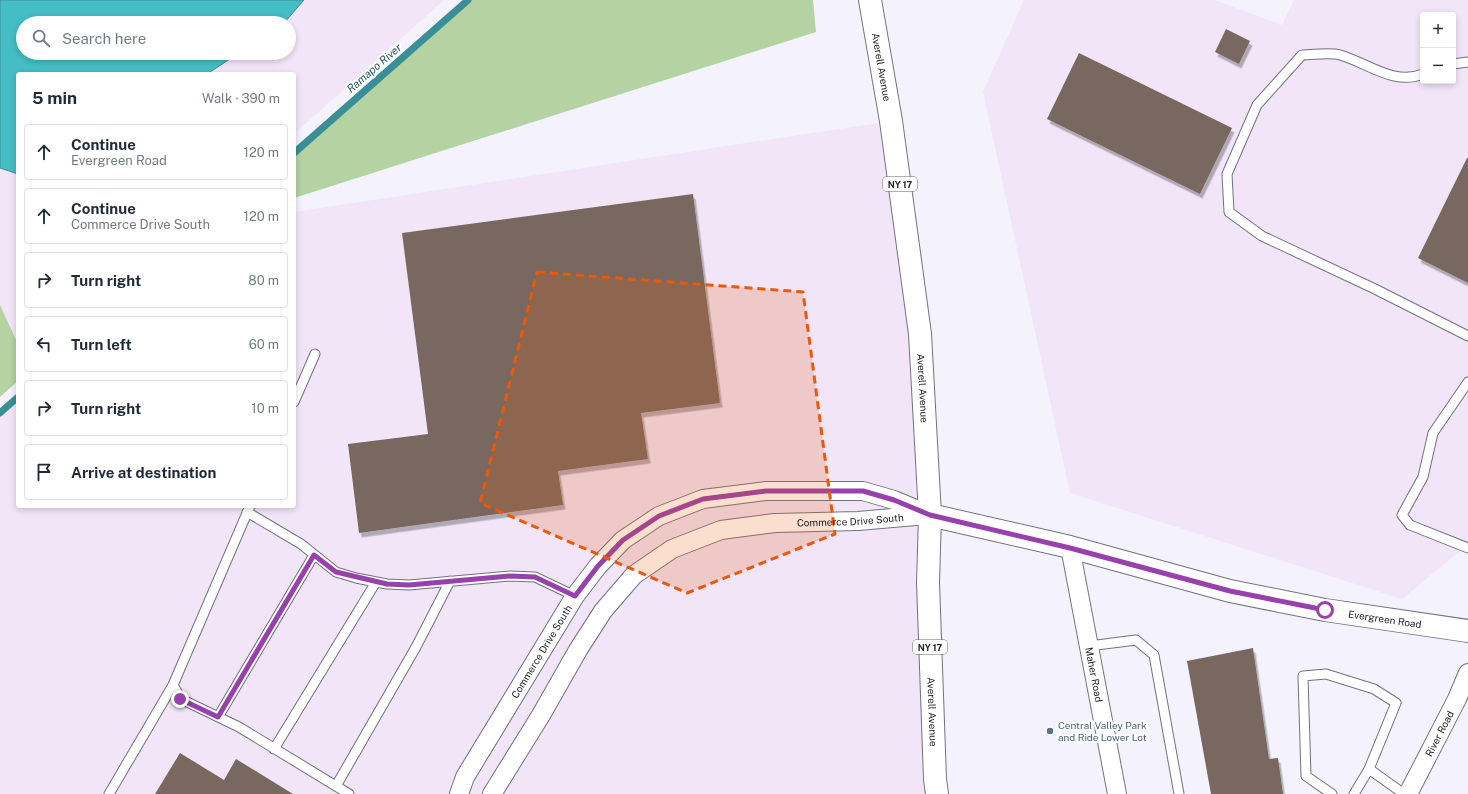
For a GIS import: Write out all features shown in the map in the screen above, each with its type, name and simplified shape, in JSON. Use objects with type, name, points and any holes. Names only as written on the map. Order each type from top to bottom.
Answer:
[{"type":"main road","name":"Averell Avenue","points":[[870,0],[891,121],[920,334],[930,515],[928,583],[935,789]]},
{"type":"main road","name":"Evergreen Road","points":[[930,515],[1070,548],[1230,591],[1325,610],[1468,631]]},
{"type":"street","name":"Commerce Drive South","points":[[458,794],[465,776],[575,596],[598,566],[623,540],[659,516],[703,499],[766,491],[863,491],[894,500],[930,515]]},
{"type":"street","name":"Commerce Drive South","points":[[492,794],[603,611],[634,575],[672,549],[721,530],[775,523],[858,521],[930,515]]},
{"type":"street","name":"Maher Road","points":[[1070,548],[1117,794]]},
{"type":"street","name":"River Road","points":[[1408,794],[1457,699],[1468,673]]},
{"type":"lane","points":[[1420,75],[1413,78],[1394,77],[1339,55],[1302,56],[1257,105],[1227,174],[1229,212],[1262,236],[1375,289],[1468,336]]},
{"type":"lane","points":[[1456,64],[1468,62]]},
{"type":"lane","points":[[296,397],[315,354]]},
{"type":"lane","points":[[1468,382],[1433,433],[1423,477],[1402,515],[1410,525],[1468,548]]},
{"type":"lane","points":[[109,794],[173,685],[248,509],[301,544],[336,572],[376,582],[409,585],[510,576],[535,577],[575,596]]},
{"type":"lane","points":[[218,717],[314,555]]},
{"type":"lane","points":[[336,786],[416,647],[450,581]]},
{"type":"lane","points":[[274,748],[376,582]]},
{"type":"lane","points":[[1089,646],[1136,640],[1154,655],[1179,794]]},
{"type":"lane","points":[[1332,794],[1306,776],[1303,676],[1326,674],[1374,689],[1396,703],[1369,769],[1354,794]]},
{"type":"lane","points":[[173,685],[180,699],[218,717],[274,748],[349,794]]},
{"type":"lane","points":[[1369,769],[1404,794]]},
{"type":"highlighted area","points":[[537,272],[803,292],[835,534],[687,593],[480,503]]},
{"type":"shaded area","points":[[0,0],[444,0],[296,132],[296,72],[16,72],[16,340],[0,305]]},
{"type":"shaded area","points":[[1024,0],[1215,0],[1282,25],[1294,0],[1468,0],[1468,540],[1465,547],[1402,599],[1070,493],[983,92]]},
{"type":"shaded area","points":[[891,121],[909,247],[933,794],[0,794],[0,408],[16,394],[16,508],[296,508],[296,212]]},
{"type":"green space","points":[[468,0],[813,0],[816,32],[296,197],[296,151]]},
{"type":"green space","points":[[0,305],[16,340],[16,383],[0,397]]},
{"type":"water","points":[[0,0],[304,0],[290,16],[16,16],[16,60],[228,60],[210,72],[16,72],[16,173],[0,168]]},
{"type":"building","points":[[1226,29],[1250,41],[1239,64],[1215,52]]},
{"type":"building","points":[[1079,53],[1232,128],[1200,194],[1047,119]]},
{"type":"building","points":[[1468,158],[1468,283],[1418,258]]},
{"type":"building","points":[[693,194],[720,403],[641,413],[648,459],[558,471],[563,505],[359,533],[348,444],[428,434],[402,233]]},
{"type":"building","points":[[1253,648],[1269,759],[1278,758],[1283,794],[1211,794],[1187,661]]},
{"type":"building","points":[[180,753],[224,780],[236,759],[293,794],[155,794]]},
{"type":"waterway","name":"Ramapo River","points":[[296,151],[468,0]]},
{"type":"waterway","name":"Ramapo River","points":[[0,413],[16,399]]},
{"type":"place","name":"Central Valley Park and Ride Lower Lot","points":[[1050,731]]},
{"type":"route","points":[[180,699],[218,717],[314,555],[336,572],[356,578],[387,584],[409,585],[510,576],[535,577],[575,596],[598,566],[623,540],[659,516],[703,499],[766,491],[863,491],[894,500],[930,515],[1070,548],[1230,591],[1325,610]]}]
